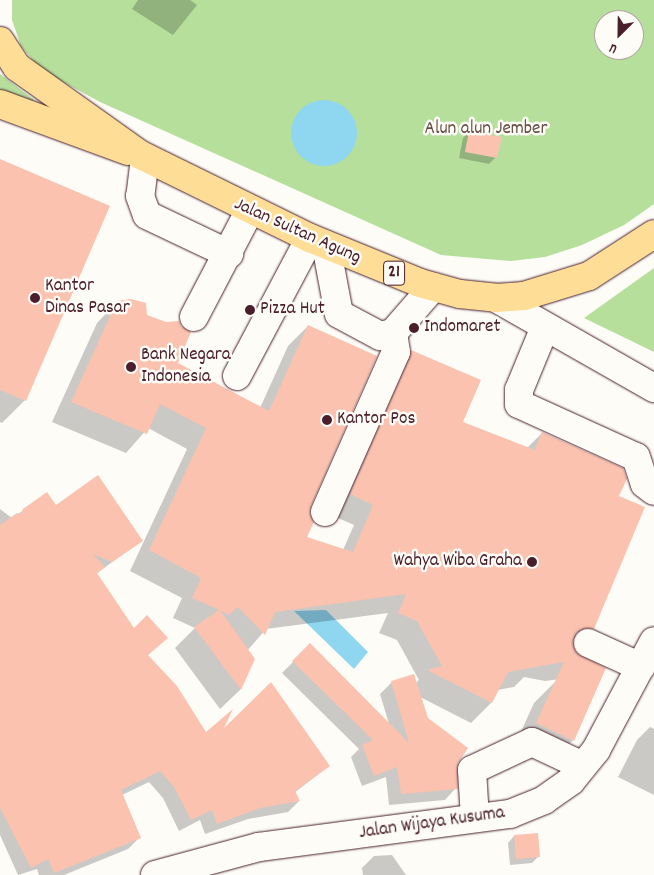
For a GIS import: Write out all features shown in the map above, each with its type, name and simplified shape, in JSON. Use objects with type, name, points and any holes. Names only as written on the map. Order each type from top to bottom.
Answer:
[{"type":"main road","name":"21","points":[[0,41],[17,67],[143,156]]},
{"type":"main road","points":[[0,104],[143,156]]},
{"type":"main road","name":"Jalan Sultan Agung","points":[[143,156],[318,242],[434,287],[496,298],[524,296],[589,276],[654,234]]},
{"type":"street","points":[[143,156],[140,196],[147,215],[229,254]]},
{"type":"street","points":[[194,317],[229,254],[250,210]]},
{"type":"street","points":[[318,242],[339,314],[380,336],[393,333],[434,287]]},
{"type":"street","points":[[236,376],[318,242]]},
{"type":"street","points":[[496,298],[654,388]]},
{"type":"street","points":[[546,327],[519,390],[520,404],[636,457],[645,484],[654,491]]},
{"type":"street","points":[[326,512],[396,352],[393,333]]},
{"type":"street","name":"Jalan Wijaya Kusuma","points":[[155,875],[203,868],[258,847],[510,814],[544,800],[571,781],[583,766],[617,716],[654,641]]},
{"type":"street","points":[[588,643],[641,667]]},
{"type":"street","points":[[475,818],[472,770],[532,742],[583,766]]},
{"type":"green space","name":"Alun alun Jember","points":[[12,0],[654,0],[654,204],[624,225],[582,245],[545,257],[511,261],[441,255],[100,102],[41,70],[21,46],[12,20]]},
{"type":"green space","points":[[0,74],[33,99],[34,102],[0,91]]},
{"type":"green space","points":[[654,268],[654,352],[584,318]]},
{"type":"water","points":[[330,100],[348,109],[355,120],[357,133],[355,146],[348,157],[337,164],[318,166],[300,157],[293,146],[291,127],[300,109],[311,102]]},
{"type":"water","points":[[326,610],[368,652],[354,669],[294,611]]},
{"type":"building","points":[[469,131],[502,137],[497,158],[465,152]]},
{"type":"building","name":"Kantor Dinas Pasar","points":[[0,159],[110,206],[26,401],[0,390]]},
{"type":"building","points":[[131,299],[146,303],[147,315],[166,322],[179,321],[181,326],[191,332],[178,363],[269,411],[308,325],[377,356],[311,506],[310,514],[314,522],[307,537],[353,552],[373,505],[350,494],[411,350],[481,380],[463,422],[535,450],[542,432],[623,468],[627,479],[619,496],[645,507],[594,629],[579,630],[574,637],[576,652],[606,668],[574,741],[536,723],[564,662],[508,672],[492,703],[427,670],[442,666],[417,621],[398,613],[406,594],[275,612],[265,635],[238,607],[229,615],[220,610],[255,659],[241,690],[194,627],[219,610],[192,598],[201,578],[149,550],[206,428],[160,404],[147,434],[71,402],[117,301]]},
{"type":"building","points":[[98,475],[143,541],[112,562],[93,554],[105,567],[97,573],[134,628],[147,615],[168,638],[148,655],[177,686],[206,732],[233,709],[224,728],[271,682],[330,766],[295,791],[300,801],[260,808],[217,824],[212,810],[191,820],[174,787],[160,771],[121,790],[141,838],[54,873],[48,859],[31,868],[0,808],[0,525],[17,513],[21,514],[23,509],[47,492],[56,505]]},
{"type":"building","points":[[310,643],[409,743],[391,681],[414,674],[428,718],[468,748],[458,763],[458,789],[401,794],[397,767],[374,776],[362,745],[373,740],[292,661]]},
{"type":"building","points":[[538,833],[540,857],[516,859],[514,835]]},
{"type":"place","name":"Kantor Dinas Pasar","points":[[35,298]]},
{"type":"place","name":"Pizza Hut","points":[[250,310]]},
{"type":"place","name":"Indomaret","points":[[414,328]]},
{"type":"place","name":"Bank Negara Indonesia","points":[[131,367]]},
{"type":"place","name":"Kantor Pos","points":[[327,420]]},
{"type":"place","name":"Wahya Wiba Graha","points":[[532,562]]}]
